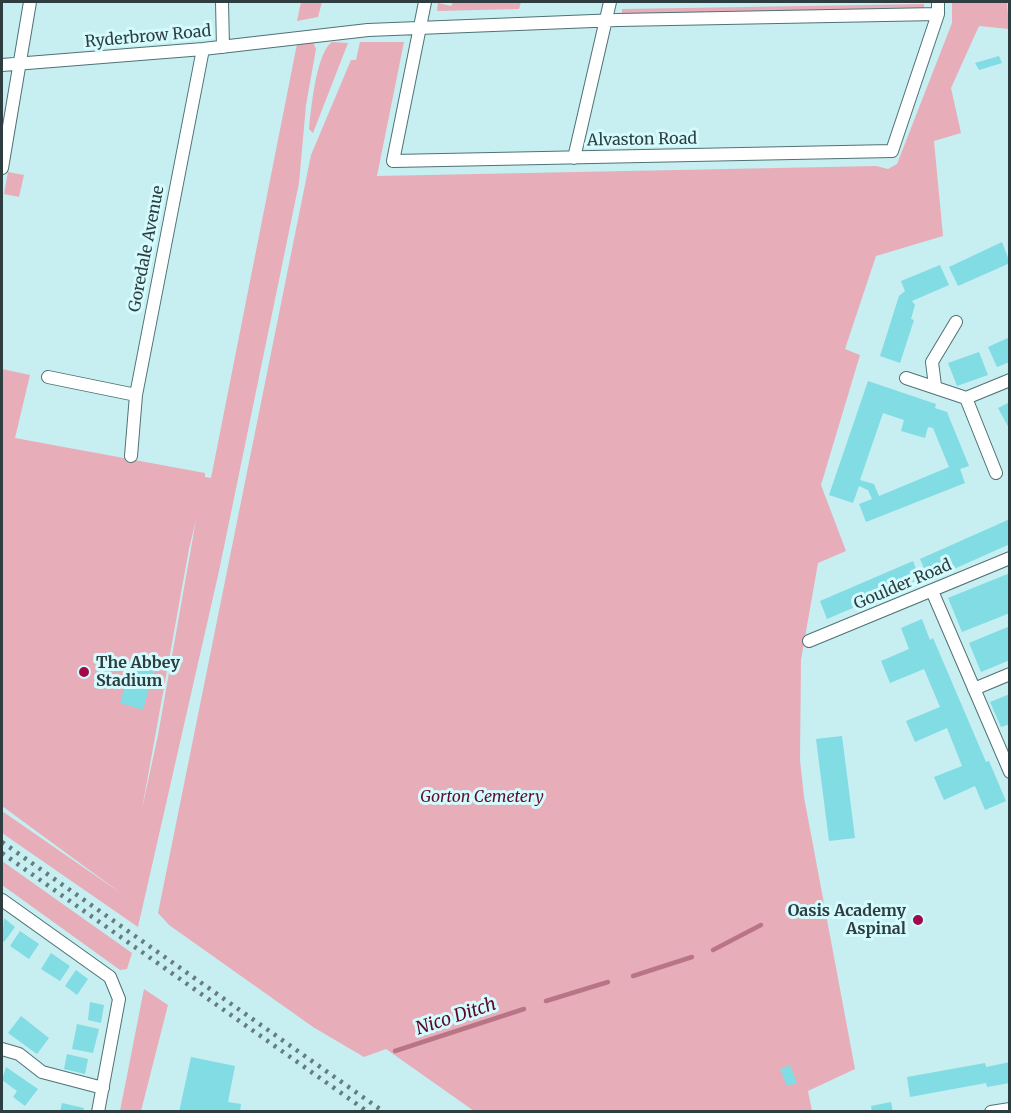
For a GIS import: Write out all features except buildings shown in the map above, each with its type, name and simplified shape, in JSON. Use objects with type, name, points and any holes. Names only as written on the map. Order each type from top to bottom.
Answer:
[{"type":"street","points":[[2,168],[30,2]]},
{"type":"street","points":[[222,2],[223,47]]},
{"type":"street","points":[[420,28],[425,2]]},
{"type":"street","points":[[574,158],[610,2]]},
{"type":"street","name":"Ryderbrow Road","points":[[2,65],[203,49],[297,36],[420,28],[938,8]]},
{"type":"street","name":"Alvaston Road","points":[[420,28],[393,161],[892,151],[938,8]]},
{"type":"street","name":"Goredale Avenue","points":[[131,456],[136,395],[203,49]]},
{"type":"street","points":[[934,386],[932,362],[956,322]]},
{"type":"street","points":[[48,376],[136,395]]},
{"type":"street","points":[[906,378],[966,398],[1010,380]]},
{"type":"street","points":[[966,398],[996,473]]},
{"type":"street","name":"Goulder Road","points":[[809,641],[1010,558]]},
{"type":"street","points":[[932,591],[1010,772]]},
{"type":"street","points":[[974,689],[1010,674]]},
{"type":"street","points":[[2,900],[110,977],[119,999],[98,1112]]},
{"type":"street","points":[[2,1049],[19,1054],[42,1072],[103,1088]]},
{"type":"street","points":[[991,1112],[1010,1109]]},
{"type":"green space","points":[[301,2],[322,2],[318,17],[297,21]]},
{"type":"green space","points":[[453,2],[521,2],[519,9],[437,11],[438,3],[451,6]]},
{"type":"green space","name":"Gorton Cemetery","points":[[952,2],[1007,2],[1009,29],[979,26],[951,88],[961,133],[934,141],[943,236],[876,256],[845,349],[860,355],[821,485],[846,551],[818,563],[801,660],[800,760],[804,797],[855,1069],[808,1091],[812,1111],[474,1111],[386,1049],[364,1057],[313,1027],[169,925],[158,913],[311,155],[351,60],[356,60],[360,42],[404,42],[377,176],[876,166],[888,169],[897,164],[952,23]]},
{"type":"green space","points":[[924,4],[924,8],[622,14],[622,9]]},
{"type":"green space","name":"The Abbey Stadium","points":[[313,42],[316,49],[306,105],[299,183],[219,571],[138,927],[2,833],[2,811],[122,894],[2,806],[2,369],[30,375],[15,438],[205,473],[205,477],[211,478],[297,44]],"holes":[[[196,520],[158,735],[142,809]]]},
{"type":"green space","points":[[332,42],[348,43],[313,133],[309,129],[315,82],[326,48]]},
{"type":"green space","points":[[8,172],[24,175],[19,197],[4,194]]},
{"type":"green space","points":[[2,861],[132,953],[127,969],[120,970],[2,885]]},
{"type":"green space","points":[[144,989],[168,1005],[141,1111],[120,1111]]},
{"type":"waterway","name":"Nico Ditch","points":[[713,950],[761,925]]},
{"type":"waterway","name":"Nico Ditch","points":[[633,976],[692,957]]},
{"type":"waterway","name":"Nico Ditch","points":[[546,1001],[608,982]]},
{"type":"waterway","name":"Nico Ditch","points":[[395,1051],[524,1009]]},
{"type":"railway","points":[[2,842],[384,1112]]},
{"type":"railway","points":[[2,853],[368,1112]]},
{"type":"place","name":"The Abbey Stadium","points":[[84,672]]},
{"type":"place","name":"Oasis Academy Aspinal","points":[[918,920]]}]
